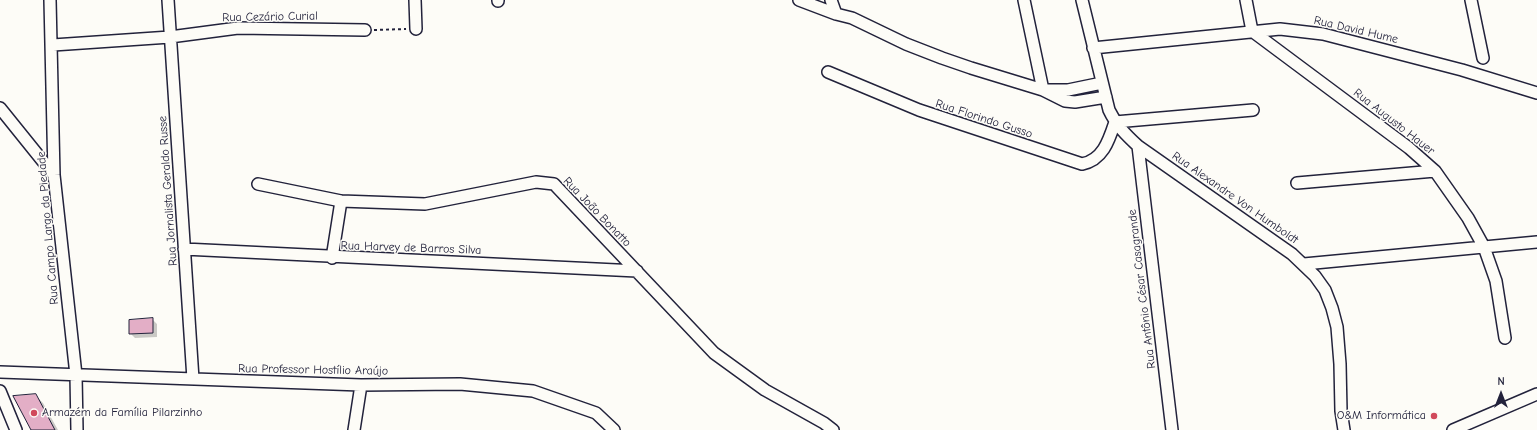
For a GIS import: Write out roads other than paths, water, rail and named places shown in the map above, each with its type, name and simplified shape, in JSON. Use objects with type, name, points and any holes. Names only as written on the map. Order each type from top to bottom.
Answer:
[{"type":"street","name":"Rua Campo Largo da Piedade","points":[[50,0],[53,45],[54,175],[76,375],[77,430]]},
{"type":"street","name":"Rua Jornalista Geraldo Russe","points":[[168,0],[193,380]]},
{"type":"street","points":[[414,0],[416,29]]},
{"type":"street","points":[[800,0],[836,14],[852,18],[906,44],[964,66],[1043,90],[1070,102],[1106,97]]},
{"type":"street","points":[[831,0],[836,14]]},
{"type":"street","points":[[1024,0],[1043,90]]},
{"type":"street","name":"Rua Alexandre Von Humboldt","points":[[1082,0],[1102,83],[1115,122],[1138,146],[1304,264],[1325,290],[1332,308],[1339,346],[1341,411],[1344,430]]},
{"type":"street","points":[[1246,0],[1252,31]]},
{"type":"street","points":[[1471,0],[1483,58]]},
{"type":"street","name":"Rua Cezário Curial","points":[[53,45],[170,37],[238,28],[365,30]]},
{"type":"street","name":"Rua David Hume","points":[[1093,48],[1280,29],[1323,34],[1462,70],[1537,93]]},
{"type":"street","name":"Rua Augusto Hauer","points":[[1252,31],[1408,148],[1435,171],[1468,218],[1484,247],[1496,281],[1505,338]]},
{"type":"street","name":"Rua Florindo Gusso","points":[[828,72],[919,110],[1077,163],[1086,163],[1097,157],[1108,141],[1115,122]]},
{"type":"street","points":[[1043,90],[1068,90],[1102,83]]},
{"type":"street","points":[[0,108],[54,175]]},
{"type":"street","points":[[1115,122],[1253,110]]},
{"type":"street","name":"Rua Antônio César Casagrande","points":[[1138,146],[1172,430]]},
{"type":"street","points":[[1297,183],[1435,171]]},
{"type":"street","name":"Rua João Bonatto","points":[[258,184],[340,201],[425,204],[536,182],[554,184],[714,353],[765,390],[824,423],[833,430]]},
{"type":"street","points":[[332,258],[340,201]]},
{"type":"street","points":[[1304,264],[1537,242]]},
{"type":"street","name":"Rua Harvey de Barros Silva","points":[[184,249],[332,258],[637,271]]},
{"type":"street","name":"Rua Professor Hostílio Araújo","points":[[0,372],[361,385],[460,384],[533,391],[596,413],[614,430]]},
{"type":"street","points":[[354,430],[361,385]]},
{"type":"street","points":[[0,391],[16,430]]},
{"type":"street","points":[[1453,430],[1537,394]]},
{"type":"place","name":"Armazém da Família Pilarzinho","points":[[34,413]]},
{"type":"place","name":"O&M Informática","points":[[1434,416]]}]
